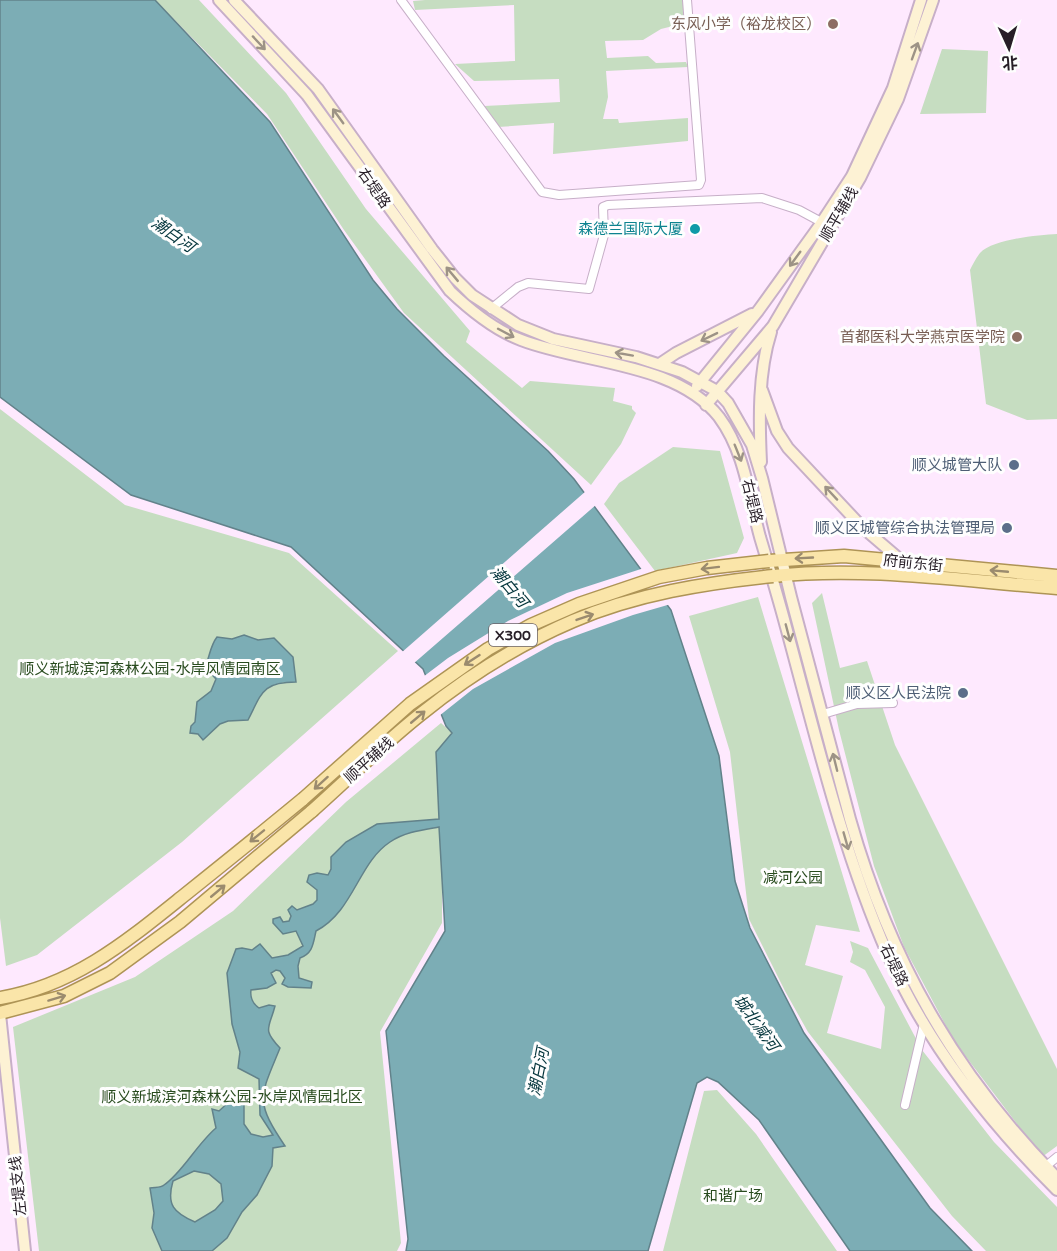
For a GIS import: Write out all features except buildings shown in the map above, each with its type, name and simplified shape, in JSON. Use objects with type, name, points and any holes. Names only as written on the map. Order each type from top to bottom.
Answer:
[{"type":"main road","name":"右堤路","points":[[219,0],[307,95],[450,291],[471,310],[519,340],[556,352],[636,370],[677,383],[717,415],[730,435],[741,460],[822,759],[856,873],[889,957],[924,1024],[963,1081],[1003,1133],[1057,1190]]},
{"type":"main road","name":"右堤路","points":[[234,0],[318,90],[432,249],[472,295],[518,325],[553,339],[661,363],[701,381],[717,391],[728,403],[752,445],[860,856],[900,957],[951,1049],[1010,1127],[1057,1178]]},
{"type":"main road","name":"顺平辅线","points":[[706,405],[772,326],[827,225],[893,88],[921,0]]},
{"type":"main road","name":"顺平辅线","points":[[692,394],[827,225],[860,178],[898,99],[933,0]]},
{"type":"main road","points":[[661,363],[758,311]]},
{"type":"main road","points":[[762,478],[760,437],[762,390],[764,360],[772,326]]},
{"type":"main road","points":[[762,390],[777,431],[788,448],[862,527],[903,562]]},
{"type":"main road","name":"府前东街","points":[[769,561],[844,556],[1057,576]]},
{"type":"main road","name":"顺平辅线","points":[[0,998],[37,989],[85,969],[128,940],[303,799],[410,704],[488,649],[531,625],[579,604],[658,577],[707,568],[769,561]]},
{"type":"main road","name":"府前东街","points":[[773,576],[817,573],[876,575],[1057,588]]},
{"type":"main road","name":"顺平辅线","points":[[0,1014],[64,996],[110,974],[180,922],[312,811],[419,715],[452,690],[524,645],[574,621],[621,605],[709,584],[773,576]]},
{"type":"main road","name":"左堤支线","points":[[0,1014],[25,1251]]},
{"type":"street","points":[[401,0],[542,192],[559,195],[699,185],[701,180],[687,0]]},
{"type":"street","points":[[491,309],[518,287],[528,283],[589,289],[604,235],[603,207],[608,205],[762,198],[799,210],[827,225]]},
{"type":"street","points":[[823,714],[857,704],[893,703]]},
{"type":"street","points":[[905,1105],[924,1024]]},
{"type":"street","points":[[1046,1166],[1057,1157]]},
{"type":"green space","points":[[155,0],[199,0],[286,93],[366,209],[470,331],[466,342],[522,388],[530,381],[615,388],[613,401],[632,406],[636,413],[621,444],[591,485],[404,313],[344,230],[267,114]]},
{"type":"green space","points":[[683,0],[685,23],[661,29],[643,40],[605,41],[607,58],[648,56],[656,63],[686,62],[688,67],[606,71],[608,97],[603,119],[618,119],[619,123],[688,118],[688,141],[553,154],[554,123],[498,127],[484,106],[560,102],[559,79],[474,81],[455,64],[515,61],[514,5],[415,10],[413,1]]},
{"type":"green space","points":[[942,49],[988,51],[986,113],[920,114]]},
{"type":"green space","points":[[1057,234],[1057,419],[1027,420],[986,404],[970,270],[980,253],[995,244],[1039,235]]},
{"type":"green space","name":"顺义新城滨河森林公园-水岸风情园南区","points":[[0,409],[125,505],[289,553],[398,651],[182,842],[37,955],[6,966],[0,918]]},
{"type":"green space","points":[[673,447],[720,451],[744,538],[737,553],[655,571],[604,504],[619,483]]},
{"type":"green space","points":[[822,593],[840,668],[867,661],[895,745],[1057,1069],[1057,1146],[1042,1157],[954,1041],[904,947],[874,866],[839,730],[812,603]]},
{"type":"green space","name":"减河公园","points":[[758,597],[860,932],[816,925],[805,965],[843,976],[827,1033],[881,1049],[885,1007],[865,970],[850,962],[853,952],[850,941],[868,948],[922,1050],[994,1142],[1057,1207],[1057,1251],[986,1251],[952,1216],[808,1032],[749,919],[730,752],[689,616]]},
{"type":"green space","name":"顺义新城滨河森林公园-水岸风情园北区","points":[[441,723],[452,733],[442,842],[442,923],[380,1032],[401,1243],[397,1251],[39,1251],[13,1027],[135,977],[233,911],[346,802]]},
{"type":"green space","name":"和谐广场","points":[[717,1090],[756,1134],[837,1251],[663,1251],[704,1091]]},
{"type":"water","points":[[0,0],[155,0],[270,122],[373,280],[397,309],[444,356],[548,451],[574,479],[671,610],[719,756],[735,881],[750,928],[804,1033],[930,1208],[972,1251],[850,1251],[759,1120],[718,1082],[707,1077],[697,1083],[648,1251],[406,1251],[408,1239],[386,1031],[445,931],[439,827],[414,832],[390,842],[370,862],[348,900],[329,922],[316,931],[310,951],[300,958],[299,978],[312,982],[311,988],[288,987],[282,984],[285,978],[280,971],[276,970],[271,973],[276,983],[267,988],[251,990],[252,1000],[259,1008],[275,1006],[269,1032],[280,1048],[263,1098],[268,1118],[285,1146],[273,1148],[272,1166],[257,1195],[242,1212],[227,1238],[212,1251],[162,1251],[152,1228],[154,1213],[150,1188],[161,1187],[171,1180],[216,1128],[212,1109],[219,1111],[231,1100],[244,1104],[244,1124],[251,1134],[263,1137],[273,1135],[260,1115],[259,1079],[238,1068],[240,1052],[232,1024],[227,973],[236,949],[252,950],[260,944],[272,958],[288,955],[303,946],[296,931],[283,934],[273,923],[273,919],[280,917],[283,922],[289,921],[291,916],[288,910],[292,906],[297,910],[317,900],[317,890],[307,882],[309,875],[317,873],[328,875],[331,869],[331,857],[346,842],[377,824],[439,819],[436,752],[452,733],[446,726],[423,669],[291,547],[131,495],[0,397]],"holes":[[[194,1171],[209,1174],[221,1184],[223,1201],[215,1210],[195,1222],[177,1211],[171,1202],[173,1181]]]},
{"type":"water","points":[[244,635],[258,640],[274,638],[293,657],[296,682],[276,684],[270,687],[260,696],[248,720],[228,721],[220,724],[203,740],[198,734],[190,733],[191,726],[195,722],[197,702],[211,691],[216,679],[205,667],[211,648],[217,637],[232,639]]},
{"type":"pier","points":[[586,491],[597,504],[413,664],[401,653]]},
{"type":"pier","points":[[644,568],[671,604],[555,643],[473,689],[439,716],[423,677],[448,658],[508,621],[567,593]]},
{"type":"place","name":"东风小学（裕龙校区）","points":[[833,24]]},
{"type":"place","name":"森德兰国际大厦","points":[[695,229]]},
{"type":"place","name":"首都医科大学燕京医学院","points":[[1017,337]]},
{"type":"place","name":"顺义城管大队","points":[[1014,465]]},
{"type":"place","name":"顺义区城管综合执法管理局","points":[[1007,528]]},
{"type":"place","name":"顺义区人民法院","points":[[963,693]]},
{"type":"water label","name":"潮白河","points":[[173,235]]},
{"type":"water label","name":"潮白河","points":[[509,587]]},
{"type":"water label","name":"城北减河","points":[[756,1023]]},
{"type":"water label","name":"潮白河","points":[[539,1072]]}]
